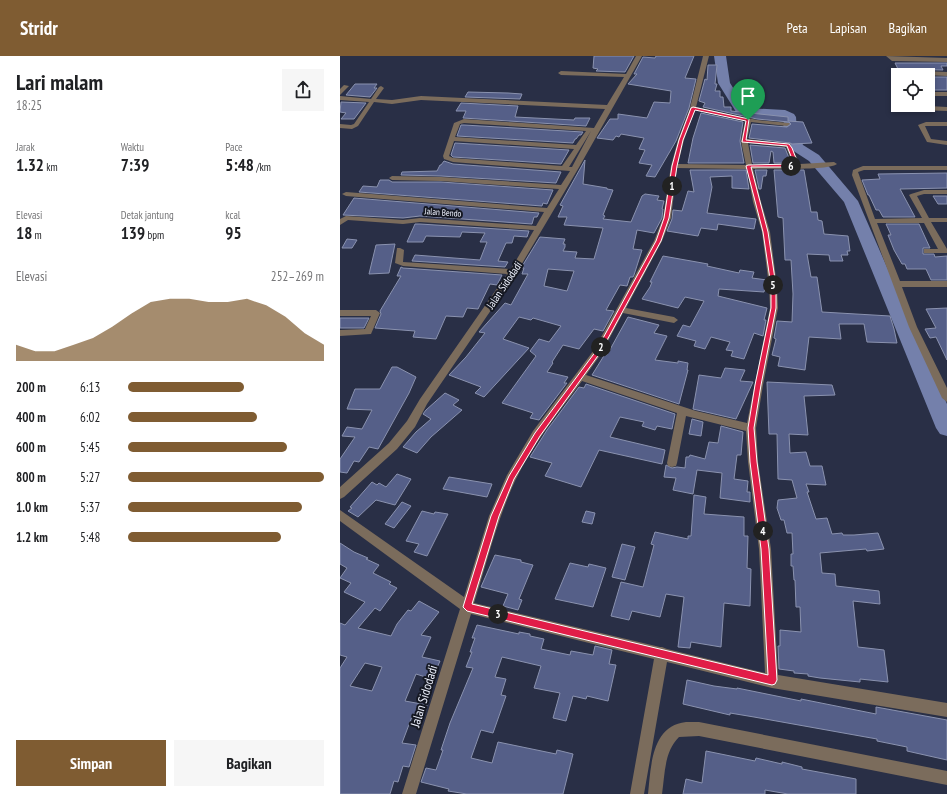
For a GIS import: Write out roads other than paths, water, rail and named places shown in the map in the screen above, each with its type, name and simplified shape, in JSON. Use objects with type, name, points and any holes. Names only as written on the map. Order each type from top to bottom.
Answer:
[{"type":"street","name":"Jalan Sidodadi","points":[[340,494],[393,446],[411,424],[423,402],[513,272],[548,210],[575,169],[594,129],[640,56]]},
{"type":"street","name":"Jalan Sidodadi","points":[[409,794],[495,516],[511,478],[537,434],[598,352],[658,241],[667,218],[674,166],[681,140],[693,108],[706,56]]},
{"type":"street","points":[[888,56],[892,59],[947,60]]},
{"type":"street","points":[[561,72],[628,76]]},
{"type":"street","points":[[935,73],[947,74]]},
{"type":"street","points":[[935,78],[947,78]]},
{"type":"street","points":[[340,93],[346,86]]},
{"type":"street","points":[[340,126],[356,125],[381,88]]},
{"type":"street","points":[[935,94],[947,94]]},
{"type":"street","points":[[340,98],[392,102],[421,98],[609,107]]},
{"type":"street","points":[[693,108],[748,120],[787,124]]},
{"type":"street","points":[[935,109],[947,109]]},
{"type":"street","points":[[748,120],[744,141],[748,166],[766,232],[774,286],[774,308],[758,385],[751,428],[753,462],[765,549],[772,680]]},
{"type":"street","points":[[575,169],[565,167],[453,160],[446,158],[446,156],[457,123],[464,121],[594,129]]},
{"type":"street","points":[[947,124],[921,125],[929,141],[947,143]]},
{"type":"street","points":[[565,167],[578,147],[594,129]]},
{"type":"street","points":[[451,139],[578,147]]},
{"type":"street","points":[[744,141],[788,145],[797,166]]},
{"type":"street","points":[[674,166],[814,166],[834,164]]},
{"type":"street","points":[[936,168],[935,165],[947,164]]},
{"type":"street","points":[[947,168],[863,168],[855,171],[855,175],[874,221],[913,327],[947,398]]},
{"type":"street","points":[[392,178],[441,179],[563,187]]},
{"type":"street","points":[[945,251],[913,195],[924,192],[947,192]]},
{"type":"street","points":[[346,194],[548,210]]},
{"type":"street","name":"Jalan Bendo","points":[[342,219],[403,222],[420,220],[539,228]]},
{"type":"street","points":[[874,221],[947,220]]},
{"type":"street","points":[[400,250],[399,263],[403,264],[513,272]]},
{"type":"street","points":[[927,251],[945,251]]},
{"type":"street","points":[[898,284],[947,284]]},
{"type":"street","points":[[622,310],[674,320]]},
{"type":"street","points":[[340,313],[376,313],[368,332],[340,333]]},
{"type":"street","points":[[580,377],[682,411],[751,428]]},
{"type":"street","points":[[672,463],[682,411]]},
{"type":"street","points":[[340,515],[467,607],[772,680],[947,710]]},
{"type":"street","points":[[637,794],[662,653]]},
{"type":"street","points":[[655,794],[661,753],[668,739],[675,732],[687,728],[699,729],[947,778]]},
{"type":"waterway","points":[[720,56],[724,83],[742,112],[785,114],[790,117],[790,131],[797,147],[814,158],[851,201],[947,428]]}]
